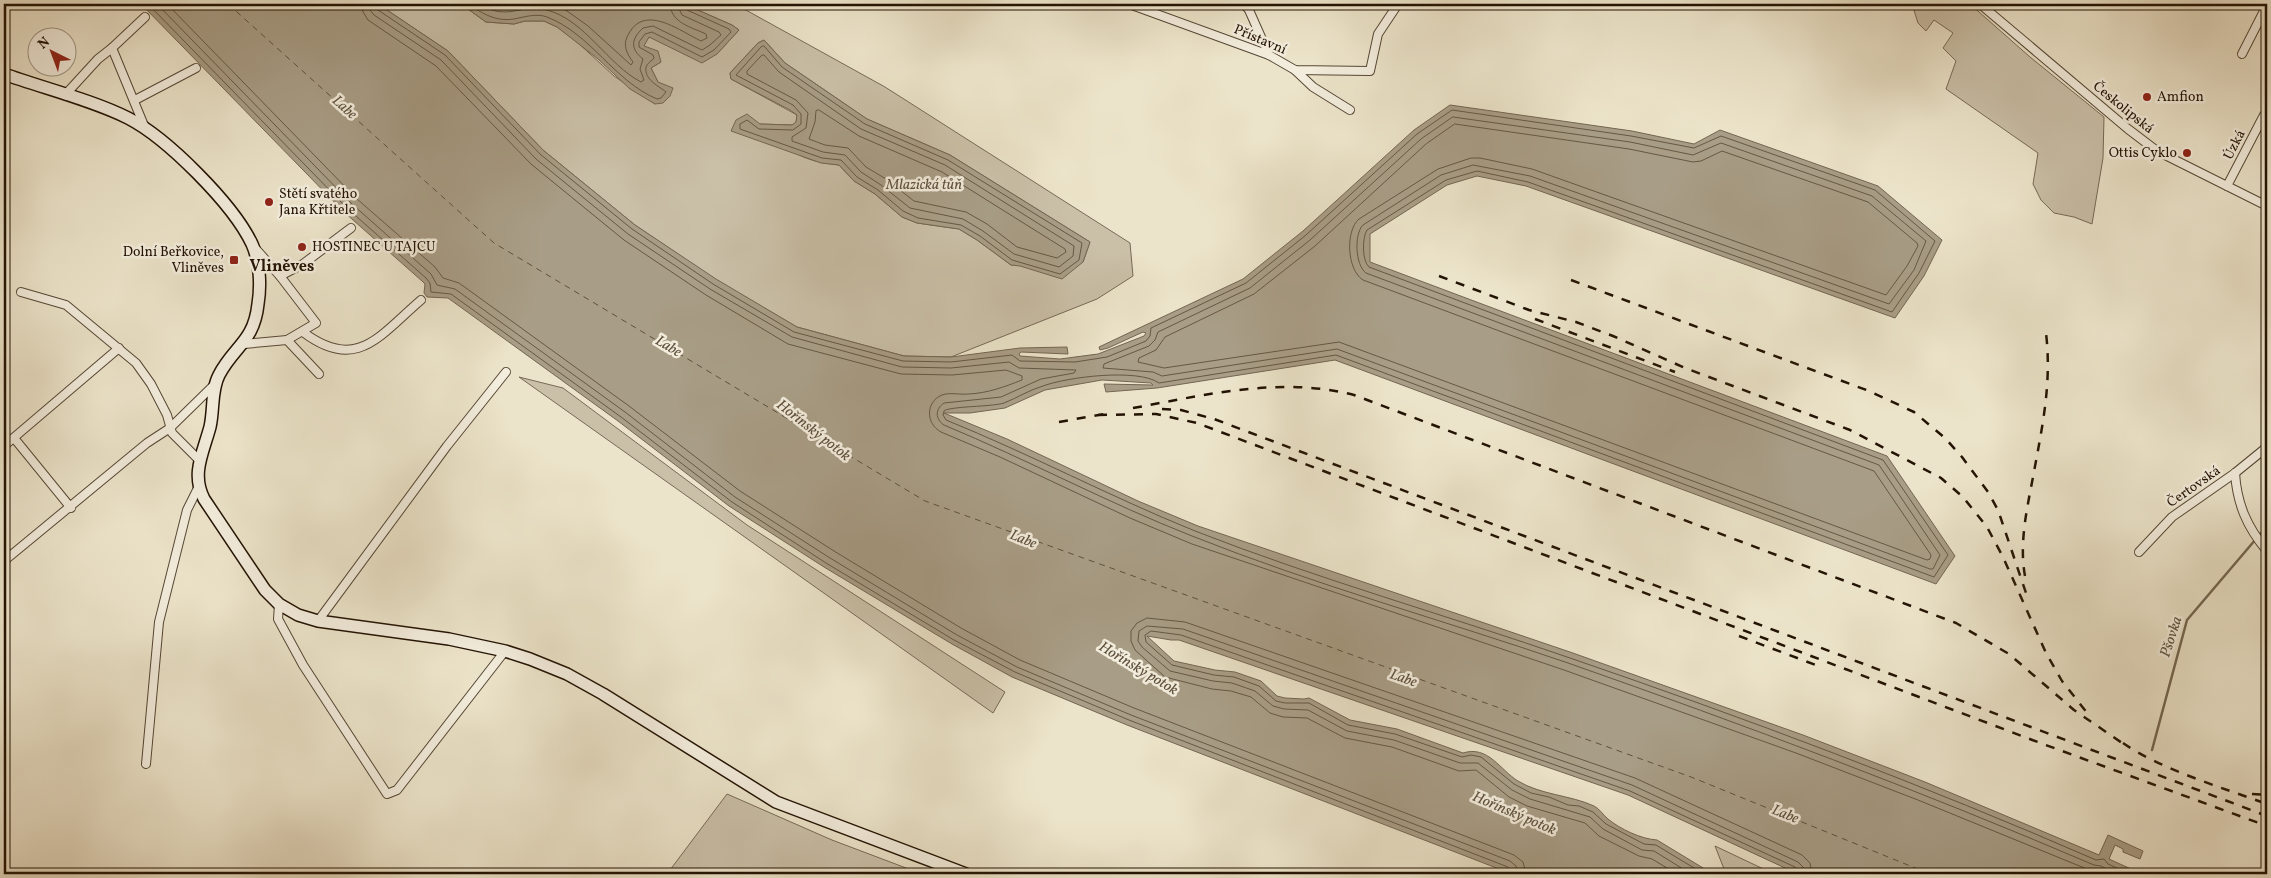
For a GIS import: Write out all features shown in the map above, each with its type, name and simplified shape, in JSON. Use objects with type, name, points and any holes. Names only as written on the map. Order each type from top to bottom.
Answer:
[{"type":"street","name":"Přístavní","points":[[1129,4],[1144,6],[1269,54],[1295,70],[1313,87],[1350,110]]},
{"type":"street","points":[[1244,4],[1249,10],[1269,54]]},
{"type":"street","name":"Přístavní","points":[[1295,70],[1370,71],[1378,34],[1398,4]]},
{"type":"street","name":"Českolipská","points":[[1980,4],[2128,129],[2157,151],[2267,206]]},
{"type":"street","points":[[2242,54],[2267,4]]},
{"type":"street","points":[[65,95],[98,60],[145,17]]},
{"type":"street","points":[[112,48],[145,128]]},
{"type":"street","points":[[135,100],[196,68]]},
{"type":"street","points":[[4,74],[112,111],[145,128],[159,138],[218,195],[252,245],[280,276],[316,323],[287,340],[244,344]]},
{"type":"street","name":"Úzká","points":[[2227,186],[2264,114]]},
{"type":"street","points":[[280,276],[303,264],[351,228]]},
{"type":"street","points":[[4,561],[147,444],[170,428],[215,384],[220,374],[244,344],[256,318],[259,301],[257,262],[252,245]]},
{"type":"street","points":[[21,292],[66,305],[136,363],[151,384],[167,415],[172,434],[200,460]]},
{"type":"street","points":[[303,332],[320,345],[346,351],[358,349],[370,343],[421,300]]},
{"type":"street","points":[[287,340],[319,374]]},
{"type":"street","points":[[4,446],[119,348]]},
{"type":"street","points":[[318,621],[447,446],[506,372]]},
{"type":"street","points":[[215,384],[212,419],[197,475],[198,488],[264,590],[279,604],[298,615],[318,621],[449,639],[505,651],[567,674],[776,802],[966,874]]},
{"type":"street","points":[[14,438],[71,508]]},
{"type":"street","name":"Čertovská","points":[[2139,552],[2172,517],[2235,473],[2267,447]]},
{"type":"street","points":[[2235,473],[2236,489],[2247,523],[2267,551]]},
{"type":"street","points":[[146,764],[159,622],[187,510],[198,488]]},
{"type":"street","points":[[279,604],[278,619],[303,665],[387,794],[392,794],[396,790],[498,664],[505,651]]},
{"type":"shaded area","points":[[378,4],[461,4],[486,22],[514,24],[525,21],[544,21],[557,27],[576,41],[614,76],[655,104],[658,82],[651,68],[661,62],[643,46],[649,37],[717,54],[739,30],[732,25],[684,4],[735,4],[885,87],[1130,243],[1133,276],[1097,299],[951,357],[904,356],[797,327],[716,280],[635,225],[543,150],[448,51]],"holes":[[[764,40],[785,63],[867,119],[950,155],[1090,242],[1083,262],[1011,265],[959,229],[917,223],[902,217],[875,194],[854,181],[839,165],[814,161],[795,153],[760,124],[792,125],[796,123],[797,115],[731,79],[730,73],[758,43]]]},
{"type":"shaded area","points":[[1912,4],[1970,4],[2030,57],[2104,117],[2103,158],[2092,224],[2074,217],[2054,213],[2041,200],[2033,184],[2038,153],[1946,89],[1956,61],[1943,48],[1953,33],[1934,20],[1926,31],[1918,23]]},
{"type":"shaded area","points":[[519,377],[563,388],[747,525],[1005,692],[993,713]]},
{"type":"shaded area","points":[[727,794],[832,840],[922,874],[667,874]]},
{"type":"shaded area","points":[[1715,846],[1774,874],[1726,874]]},
{"type":"water","points":[[141,4],[378,4],[448,51],[543,150],[635,225],[716,279],[797,327],[904,356],[951,357],[1020,348],[1067,347],[1068,354],[1021,352],[1019,354],[1020,356],[1060,359],[1098,354],[1144,336],[1146,333],[1143,332],[1108,348],[1100,350],[1099,347],[1243,279],[1303,231],[1414,130],[1450,105],[1632,131],[1694,144],[1720,130],[1878,186],[1942,240],[1924,276],[1895,318],[1526,186],[1477,176],[1447,185],[1370,234],[1370,262],[1887,456],[1955,556],[1936,584],[1335,360],[1157,388],[1106,392],[1104,384],[1153,385],[1151,383],[1102,380],[1045,390],[1005,408],[970,413],[944,413],[1007,439],[1138,501],[1198,526],[1570,652],[1803,735],[1925,782],[2099,855],[2108,835],[2143,851],[2140,859],[2123,852],[2123,849],[2115,845],[2109,859],[2142,874],[1798,874],[1628,795],[1179,640],[1147,636],[1174,661],[1215,670],[1235,672],[1261,681],[1277,696],[1309,698],[1350,720],[1397,729],[1463,753],[1480,752],[1487,755],[1511,776],[1527,786],[1594,806],[1618,826],[1638,836],[1657,840],[1713,874],[1512,874],[1127,725],[1012,677],[952,644],[824,567],[729,506],[618,421],[448,298],[427,297],[424,293],[425,284],[344,212]]},
{"type":"water","points":[[461,4],[684,4],[732,25],[739,30],[717,54],[702,63],[649,37],[644,46],[658,51],[661,62],[651,68],[658,82],[673,88],[670,96],[663,103],[655,104],[630,89],[598,59],[557,27],[544,21],[525,21],[514,24],[486,22]]},
{"type":"water","name":"Mlazická tůň","points":[[764,40],[785,63],[867,119],[950,155],[1090,242],[1083,262],[1062,279],[1011,265],[959,229],[917,223],[902,217],[875,194],[854,181],[839,165],[821,163],[731,131],[736,120],[747,114],[760,124],[792,125],[796,122],[797,115],[790,110],[731,79],[730,73],[758,43]]},
{"type":"waterway","name":"Pšovka","points":[[2152,750],[2187,620],[2267,526]]},
{"type":"ferry route","points":[[228,4],[494,243],[925,501],[1691,777],[1930,874]]},
{"type":"railway","points":[[1439,276],[1529,310],[1576,322],[1685,368],[1850,430],[1941,478],[1963,497],[1987,527],[2003,557],[2046,653],[2062,681],[2088,714]]},
{"type":"railway","points":[[1571,280],[1869,391],[1914,412],[1945,438],[1988,492],[1998,510],[2026,593]]},
{"type":"railway","points":[[1535,319],[1675,372]]},
{"type":"railway","points":[[2025,576],[2023,564],[2024,526],[2043,423],[2047,388],[2048,352],[2046,333]]},
{"type":"railway","points":[[1133,408],[1215,393],[1271,387],[1299,387],[1354,395],[1956,623],[2009,654],[2074,710],[2128,747]]},
{"type":"railway","points":[[1162,409],[1181,410],[1214,419],[2267,816]]},
{"type":"railway","points":[[1059,422],[1104,414]]},
{"type":"railway","points":[[1098,415],[1156,414],[1197,423],[2043,744],[2267,826]]},
{"type":"railway","points":[[1739,636],[1821,667]]},
{"type":"railway","points":[[2123,743],[2173,770],[2267,804]]},
{"type":"railway","points":[[2252,794],[2267,795]]},
{"type":"place","name":"Amfion","points":[[2147,97]]},
{"type":"place","name":"Ottis Cyklo","points":[[2187,153]]},
{"type":"place","name":"Stětí svatého Jana Křtitele","points":[[269,202]]},
{"type":"place","name":"HOSTINEC U TAJCU","points":[[302,247]]},
{"type":"place","name":"Dolní Beřkovice, Vliněves","points":[[234,260]]},
{"type":"district","name":"Vliněves","points":[[282,267]]},
{"type":"water label","name":"Labe","points":[[344,108]]},
{"type":"water label","name":"Labe","points":[[668,347]]},
{"type":"water label","name":"Hořínský potok","points":[[813,431]]},
{"type":"water label","name":"Labe","points":[[1023,540]]},
{"type":"water label","name":"Hořínský potok","points":[[1138,669]]},
{"type":"water label","name":"Labe","points":[[1403,679]]},
{"type":"water label","name":"Hořínský potok","points":[[1514,814]]},
{"type":"water label","name":"Labe","points":[[1785,815]]}]
